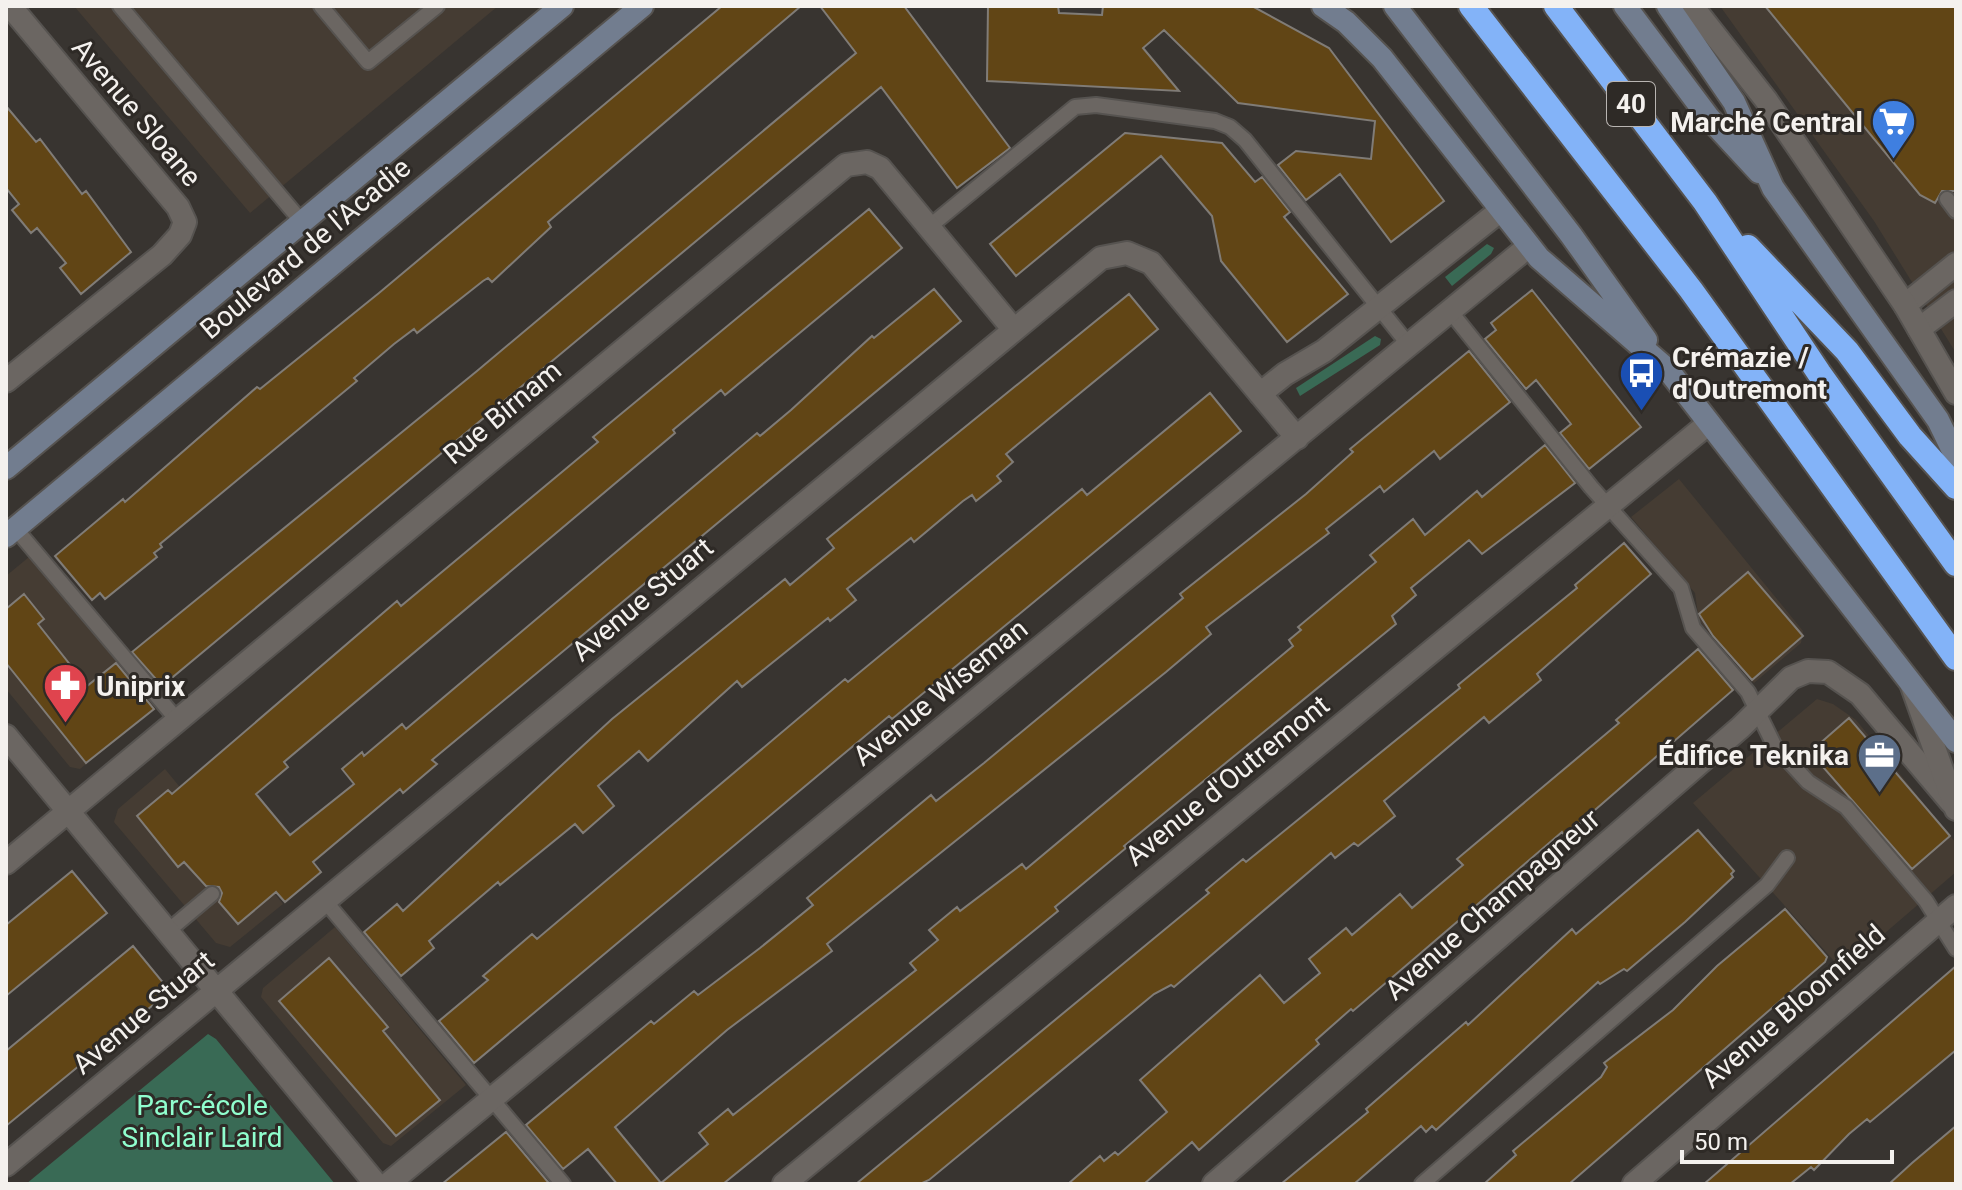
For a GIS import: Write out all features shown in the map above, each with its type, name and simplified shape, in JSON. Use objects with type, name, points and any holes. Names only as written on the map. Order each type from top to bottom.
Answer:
[{"type":"highway","name":"40","points":[[1471,6],[1691,290],[1956,658]]},
{"type":"highway","name":"40","points":[[1556,6],[1705,202],[1819,373],[1956,564]]},
{"type":"highway","points":[[1705,202],[1847,351],[1910,436],[1956,487]]},
{"type":"main road","name":"Boulevard de l'Acadie","points":[[6,468],[562,6]]},
{"type":"main road","name":"Boulevard de l'Acadie","points":[[10,532],[642,6]]},
{"type":"main road","points":[[1323,6],[1346,22],[1382,58],[1529,246],[1668,370]]},
{"type":"main road","points":[[1395,6],[1571,235],[1668,370],[1956,741]]},
{"type":"main road","points":[[1625,6],[1709,118],[1773,188],[1938,420],[1956,457]]},
{"type":"main road","points":[[1668,6],[1734,102],[1773,188]]},
{"type":"street","name":"Avenue Sloane","points":[[6,381],[162,255],[180,235],[185,222],[178,207],[10,6]]},
{"type":"street","points":[[1692,6],[1766,100],[1905,305],[1956,393]]},
{"type":"street","name":"Rue Birnam","points":[[6,863],[846,165],[867,162],[880,168],[1014,330]]},
{"type":"street","points":[[1260,394],[1379,308],[1501,210]]},
{"type":"street","name":"Avenue Wiseman","points":[[388,1184],[1529,246]]},
{"type":"street","name":"Avenue Stuart","points":[[6,1165],[1101,258],[1118,253],[1135,255],[1157,269],[1297,438]]},
{"type":"street","points":[[1905,305],[1956,264]]},
{"type":"street","points":[[1919,329],[1956,301]]},
{"type":"street","name":"Avenue d'Outremont","points":[[784,1184],[1709,423]]},
{"type":"street","name":"Avenue Champagneur","points":[[1214,1184],[1756,712],[1791,678],[1808,671],[1828,672],[1849,683],[1953,805]]},
{"type":"street","points":[[1911,685],[1953,805]]},
{"type":"street","points":[[6,736],[376,1184]]},
{"type":"street","name":"Avenue Bloomfield","points":[[1634,1184],[1956,906]]},
{"type":"lane","points":[[120,6],[302,222]]},
{"type":"lane","points":[[321,6],[368,62],[437,6]]},
{"type":"lane","points":[[929,227],[1075,107],[1096,105],[1215,121],[1230,127],[1245,140],[1408,344]]},
{"type":"lane","points":[[1450,311],[1608,505],[1681,588],[1693,628],[1748,692],[1774,745],[1808,782],[1846,807],[1926,901],[1956,949]]},
{"type":"lane","points":[[10,532],[178,721]]},
{"type":"lane","points":[[1422,1184],[1767,885],[1787,858]]},
{"type":"lane","points":[[168,931],[212,894]]},
{"type":"lane","points":[[325,901],[474,1083],[492,1099],[563,1184]]},
{"type":"shaded area","points":[[74,6],[498,6],[250,213]]},
{"type":"shaded area","name":"Marché Central","points":[[1720,6],[1956,6],[1956,353],[1874,221]]},
{"type":"shaded area","points":[[1679,479],[1803,631],[1801,643],[1754,683],[1699,621],[1695,593],[1631,517]]},
{"type":"shaded area","points":[[29,557],[155,707],[80,769],[70,767],[6,689],[6,576]]},
{"type":"shaded area","points":[[1817,699],[1833,704],[1856,720],[1956,843],[1956,872],[1842,970],[1693,803]]},
{"type":"shaded area","points":[[165,769],[217,832],[222,828],[283,904],[230,947],[216,943],[114,822],[118,809]]},
{"type":"shaded area","points":[[335,927],[466,1085],[391,1146],[383,1143],[261,997],[263,988]]},
{"type":"green space","points":[[1487,244],[1494,248],[1491,254],[1452,286],[1445,277]]},
{"type":"green space","points":[[1375,336],[1381,339],[1380,345],[1300,396],[1296,388]]},
{"type":"green space","name":"Parc-école Sinclair Laird","points":[[208,1034],[216,1039],[335,1184],[26,1184]]},
{"type":"building","points":[[722,6],[801,6],[548,222],[551,227],[492,282],[488,278],[483,281],[417,333],[414,329],[394,344],[354,378],[357,381],[160,544],[162,547],[154,553],[157,557],[105,599],[100,593],[92,600],[55,556],[123,499],[125,502],[257,387],[260,389],[379,293]]},
{"type":"building","points":[[820,6],[904,6],[1010,148],[957,188],[881,87],[162,686],[132,652],[477,371],[856,53]]},
{"type":"building","points":[[988,6],[1058,6],[1059,13],[1102,15],[1103,6],[1252,6],[1329,48],[1444,201],[1391,242],[1340,174],[1306,200],[1278,165],[1296,151],[1371,159],[1375,121],[1238,103],[1164,30],[1143,48],[1179,91],[987,81]]},
{"type":"building","points":[[1765,6],[1956,6],[1956,191],[1942,191],[1935,203],[1920,195]]},
{"type":"building","points":[[6,106],[36,142],[40,139],[82,194],[86,191],[131,252],[81,294],[60,268],[66,263],[37,228],[31,233],[12,210],[19,204],[6,188]]},
{"type":"building","points":[[1125,133],[1222,143],[1255,182],[1262,177],[1290,212],[1284,217],[1348,294],[1287,342],[1221,261],[1212,216],[1161,156],[1016,276],[990,244]]},
{"type":"building","points":[[869,209],[902,248],[725,395],[721,390],[673,430],[675,433],[284,762],[288,767],[256,794],[290,835],[354,784],[342,769],[362,752],[364,756],[402,724],[406,729],[757,433],[760,436],[791,410],[872,336],[874,338],[934,289],[961,321],[432,760],[437,764],[403,793],[400,789],[313,862],[321,872],[285,902],[276,892],[238,924],[219,902],[222,893],[219,887],[206,886],[184,862],[178,867],[137,816],[168,790],[172,794],[397,601],[401,606],[598,442],[593,437]]},
{"type":"building","points":[[1532,290],[1641,427],[1589,469],[1560,433],[1571,424],[1536,380],[1526,389],[1485,339],[1496,330],[1491,323]]},
{"type":"building","points":[[1129,294],[1158,329],[1006,454],[1013,462],[997,476],[1001,481],[976,501],[972,495],[963,501],[914,542],[911,538],[847,589],[856,600],[830,621],[828,618],[742,687],[737,681],[648,761],[639,751],[598,786],[614,806],[583,833],[575,824],[500,885],[498,882],[429,941],[434,948],[401,976],[364,932],[397,904],[403,911],[612,719],[785,579],[790,585],[834,548],[827,539]]},
{"type":"building","points":[[1469,351],[1510,402],[1440,459],[1434,451],[1384,492],[1380,486],[1326,529],[1329,533],[1206,627],[1211,634],[1166,672],[827,944],[832,951],[727,1030],[615,1127],[661,1183],[708,1144],[699,1133],[728,1109],[733,1115],[916,970],[910,963],[938,940],[929,930],[957,907],[960,911],[1022,864],[1026,869],[1293,646],[1289,640],[1301,630],[1298,627],[1376,562],[1370,555],[1413,519],[1425,535],[1477,491],[1482,497],[1545,445],[1575,483],[1482,554],[1469,540],[1411,588],[1416,595],[1392,616],[1396,624],[1124,846],[1126,848],[1055,907],[1058,911],[723,1184],[617,1184],[588,1149],[563,1169],[526,1125],[651,1021],[654,1024],[694,991],[698,995],[813,905],[807,898],[931,795],[936,801],[984,763],[1183,598],[1180,594],[1306,494],[1353,452],[1350,449]]},
{"type":"building","points":[[1210,393],[1241,431],[892,719],[889,716],[474,1063],[439,1021],[488,980],[483,976],[532,934],[537,939],[845,679],[848,682],[1082,489],[1087,495]]},
{"type":"building","points":[[1624,543],[1651,574],[1537,674],[1541,680],[1489,723],[1484,717],[1384,801],[1395,816],[1358,846],[1354,843],[1335,858],[1331,853],[1174,987],[1171,985],[1154,994],[929,1180],[920,1184],[856,1184],[1209,893],[1206,890],[1243,859],[1246,862],[1460,688],[1458,685],[1577,588],[1575,585]]},
{"type":"building","points":[[1748,572],[1803,636],[1752,680],[1713,636],[1699,614]]},
{"type":"building","points":[[24,594],[44,619],[38,624],[87,686],[116,663],[154,709],[86,763],[6,663],[6,609]]},
{"type":"building","points":[[1698,649],[1733,690],[1565,836],[1562,832],[1353,1011],[1351,1009],[1316,1040],[1319,1044],[1199,1150],[1192,1142],[1144,1184],[1068,1184],[1100,1156],[1104,1161],[1115,1152],[1118,1155],[1167,1112],[1140,1080],[1260,975],[1284,1003],[1320,973],[1309,959],[1346,928],[1352,935],[1400,894],[1412,908],[1463,865],[1457,859],[1619,723],[1616,720]]},
{"type":"building","name":"Édifice Teknika","points":[[1849,718],[1950,836],[1912,869],[1810,752]]},
{"type":"building","points":[[1698,830],[1734,871],[1731,874],[1733,877],[1685,922],[1627,971],[1624,969],[1600,984],[1598,982],[1436,1130],[1432,1126],[1426,1132],[1421,1126],[1354,1184],[1281,1184],[1368,1112],[1366,1109],[1466,1022],[1468,1025],[1572,929],[1576,934]]},
{"type":"building","points":[[72,871],[107,913],[6,996],[6,925]]},
{"type":"building","points":[[1785,909],[1827,957],[1825,962],[1569,1184],[1484,1184],[1516,1155],[1513,1151],[1601,1077],[1607,1067],[1604,1063],[1673,1010],[1717,966]]},
{"type":"building","points":[[133,946],[170,991],[6,1126],[6,1051]]},
{"type":"building","points":[[329,958],[388,1027],[383,1031],[440,1100],[396,1136],[279,1001]]},
{"type":"building","points":[[1956,966],[1956,1050],[1870,1122],[1867,1119],[1849,1134],[1814,1170],[1811,1167],[1790,1184],[1704,1184]]},
{"type":"building","points":[[1956,1126],[1956,1184],[1889,1184],[1912,1163]]},
{"type":"building","points":[[506,1132],[548,1182],[442,1184]]},
{"type":"place","name":"Marché Central","points":[[1894,161]]},
{"type":"place","name":"Crémazie / d'Outremont","points":[[1641,412]]},
{"type":"place","name":"Uniprix","points":[[65,725]]},
{"type":"place","name":"Édifice Teknika","points":[[1880,794]]}]
